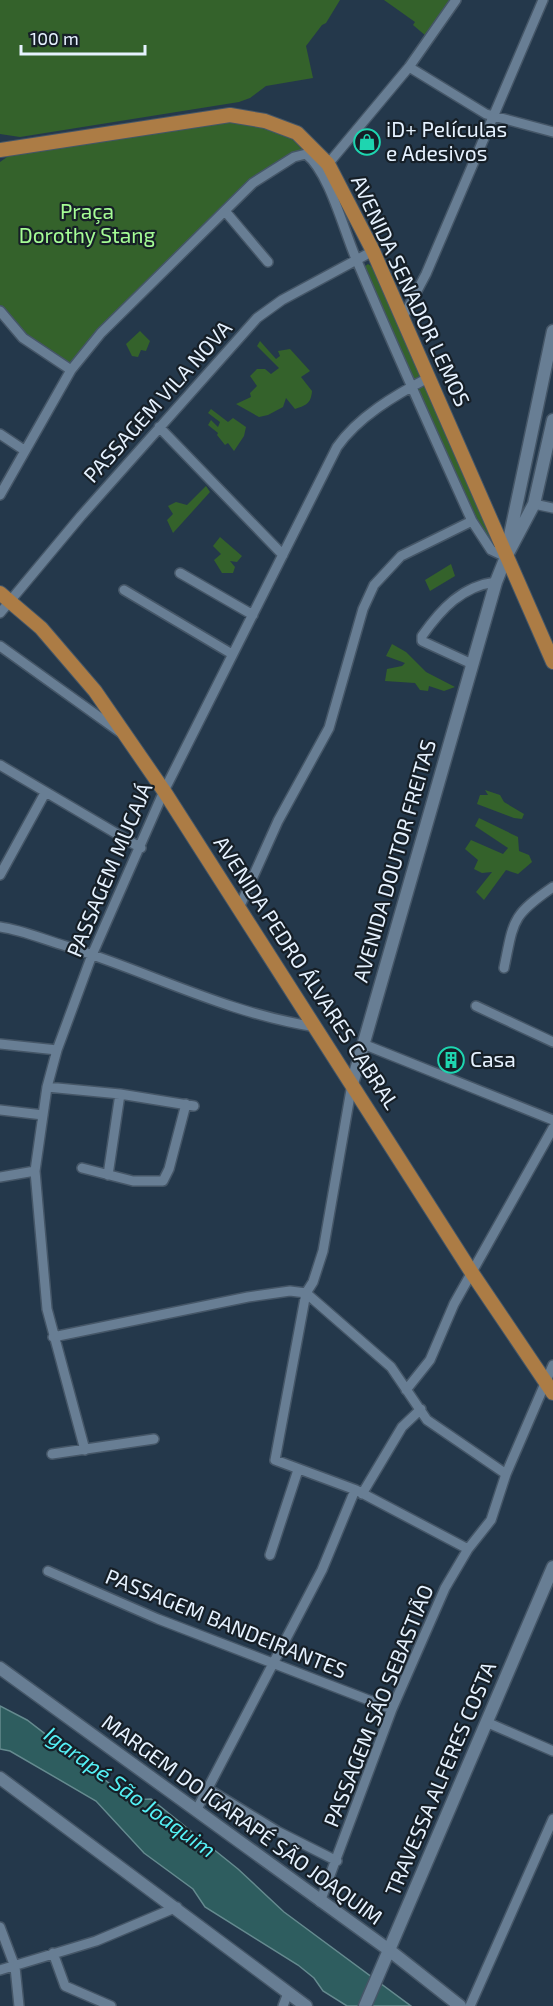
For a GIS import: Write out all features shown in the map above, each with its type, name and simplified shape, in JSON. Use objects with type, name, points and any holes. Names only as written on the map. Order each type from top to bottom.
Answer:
[{"type":"main road","name":"AVENIDA SENADOR LEMOS","points":[[4,149],[230,115],[264,121],[297,133],[328,164],[373,251],[553,662]]},
{"type":"main road","name":"AVENIDA PEDRO ÁLVARES CABRAL","points":[[6,598],[41,628],[73,663],[164,791],[472,1273],[550,1388]]},
{"type":"street","points":[[328,164],[409,67],[456,0]]},
{"type":"street","points":[[402,319],[426,274],[543,0]]},
{"type":"street","points":[[409,67],[444,91],[494,116],[553,132]]},
{"type":"street","name":"AVENIDA SENADOR LEMOS","points":[[225,211],[253,183],[294,158],[306,154],[316,165],[472,521],[491,550],[506,556]]},
{"type":"street","points":[[0,495],[71,370],[101,333],[225,211],[268,262]]},
{"type":"street","name":"PASSAGEM VILA NOVA","points":[[0,613],[6,598],[257,318],[282,300],[373,251]]},
{"type":"street","points":[[0,311],[23,338],[71,370]]},
{"type":"street","name":"AVENIDA DOUTOR FREITAS","points":[[506,556],[547,383],[553,332]]},
{"type":"street","name":"PASSAGEM MUCAJÁ","points":[[85,1450],[47,1309],[35,1171],[47,1087],[57,1050],[92,955],[141,848],[164,791],[232,654],[347,433],[412,386],[428,378]]},
{"type":"street","name":"AVENIDA DOUTOR FREITAS","points":[[298,1470],[275,1460],[306,1293],[313,1282],[322,1251],[352,1084],[496,582],[506,556],[534,504],[553,420]]},
{"type":"street","points":[[159,427],[283,555]]},
{"type":"street","points":[[0,434],[24,450]]},
{"type":"street","points":[[534,504],[553,508]]},
{"type":"street","points":[[239,908],[278,821],[329,728],[363,609],[374,585],[401,556],[472,521]]},
{"type":"street","points":[[180,573],[253,615]]},
{"type":"street","points":[[472,664],[429,646],[422,640],[422,636],[447,605],[460,595],[478,586],[496,582]]},
{"type":"street","points":[[124,590],[232,654]]},
{"type":"street","points":[[0,646],[125,736]]},
{"type":"street","points":[[0,765],[141,848]]},
{"type":"street","points":[[0,875],[45,793]]},
{"type":"street","points":[[504,968],[514,922],[522,909],[553,887]]},
{"type":"street","points":[[1,926],[92,955],[262,1018],[316,1026]]},
{"type":"street","points":[[476,1006],[553,1042]]},
{"type":"street","points":[[0,1044],[57,1050]]},
{"type":"street","points":[[363,1044],[553,1120]]},
{"type":"street","points":[[47,1087],[120,1094],[190,1105],[163,1181],[146,1182],[82,1168]]},
{"type":"street","points":[[108,1175],[120,1094]]},
{"type":"street","points":[[0,1110],[42,1115]]},
{"type":"street","points":[[406,1390],[430,1360],[454,1304],[553,1128]]},
{"type":"street","points":[[0,1177],[35,1171]]},
{"type":"street","points":[[53,1337],[248,1297],[290,1291],[306,1293],[391,1367],[428,1420],[506,1474]]},
{"type":"street","name":"PASSAGEM SÃO SEBASTIÃO","points":[[320,1902],[392,1709],[445,1588],[468,1549],[491,1520],[506,1474],[550,1388],[553,1365]]},
{"type":"street","points":[[196,1811],[322,1570],[358,1492],[402,1427],[420,1409]]},
{"type":"street","points":[[52,1454],[154,1438]]},
{"type":"street","points":[[270,1555],[298,1470],[358,1492],[468,1549]]},
{"type":"street","name":"TRAVESSA ALFERES COSTA","points":[[365,2006],[553,1567]]},
{"type":"street","name":"PASSAGEM BANDEIRANTES","points":[[48,1571],[158,1619],[392,1709]]},
{"type":"street","name":"MARGEM DO IGARAPÉ SÃO JOAQUIM","points":[[0,1668],[460,2006]]},
{"type":"street","points":[[486,1722],[553,1751]]},
{"type":"street","points":[[0,1778],[177,1907],[306,2006]]},
{"type":"street","points":[[208,1789],[277,1831],[337,1861]]},
{"type":"street","points":[[470,2006],[553,1819]]},
{"type":"street","points":[[0,1970],[123,1931],[177,1907]]},
{"type":"street","points":[[0,1927],[15,1967],[18,2006]]},
{"type":"street","points":[[53,1953],[65,1986],[111,2006]]},
{"type":"street","points":[[282,2006],[288,1993]]},
{"type":"green space","points":[[0,0],[340,0],[326,23],[306,46],[313,78],[266,86],[250,98],[239,102],[20,137],[0,134]]},
{"type":"green space","points":[[384,0],[451,0],[426,36],[413,25],[415,22]]},
{"type":"green space","name":"Praça Dorothy Stang","points":[[216,117],[265,121],[314,148],[253,183],[71,370],[23,338],[0,311],[0,162],[21,147]]},
{"type":"green space","points":[[368,264],[377,270],[494,535],[490,537],[485,535],[422,400],[364,267]]},
{"type":"green space","points":[[140,331],[150,341],[146,351],[141,350],[138,357],[132,356],[126,344]]},
{"type":"green space","points":[[260,341],[276,359],[280,356],[278,351],[290,349],[310,371],[301,377],[312,391],[311,398],[305,405],[295,409],[286,398],[283,407],[259,417],[236,404],[251,397],[250,393],[257,386],[250,376],[257,369],[265,369],[271,374],[279,368],[257,346]]},
{"type":"green space","points":[[211,409],[228,422],[233,418],[246,427],[244,436],[234,451],[228,443],[225,445],[217,435],[218,433],[208,425],[211,420],[218,427],[220,422],[208,413]]},
{"type":"green space","points":[[206,486],[210,492],[173,533],[167,520],[173,514],[168,506],[176,502],[187,505]]},
{"type":"green space","points":[[220,537],[242,556],[237,562],[230,561],[235,567],[233,573],[222,573],[214,560],[221,554],[213,546]]},
{"type":"green space","points":[[451,564],[455,576],[430,591],[425,580]]},
{"type":"green space","points":[[392,644],[406,652],[426,672],[455,687],[444,691],[429,686],[428,691],[420,690],[415,683],[385,681],[387,669],[402,666],[405,663],[386,656]]},
{"type":"green space","points":[[485,790],[500,795],[504,802],[524,814],[522,819],[477,804],[480,795],[488,795]]},
{"type":"green space","points":[[479,818],[518,837],[519,851],[529,855],[532,862],[518,874],[506,870],[484,900],[476,892],[492,872],[482,873],[474,869],[478,860],[465,849],[471,840],[503,854],[508,848],[475,826]]},
{"type":"shaded area","points":[[0,1706],[27,1720],[131,1800],[151,1799],[238,1869],[284,1912],[411,2006],[347,2006],[323,1991],[314,1978],[298,1965],[205,1907],[193,1889],[144,1853],[96,1801],[10,1751],[0,1749]]},
{"type":"place","name":"iD+ Películas e Adesivos","points":[[367,142]]},
{"type":"place","name":"Casa","points":[[451,1060]]},
{"type":"water label","name":"Igarapé São Joaquim","points":[[130,1792]]}]
